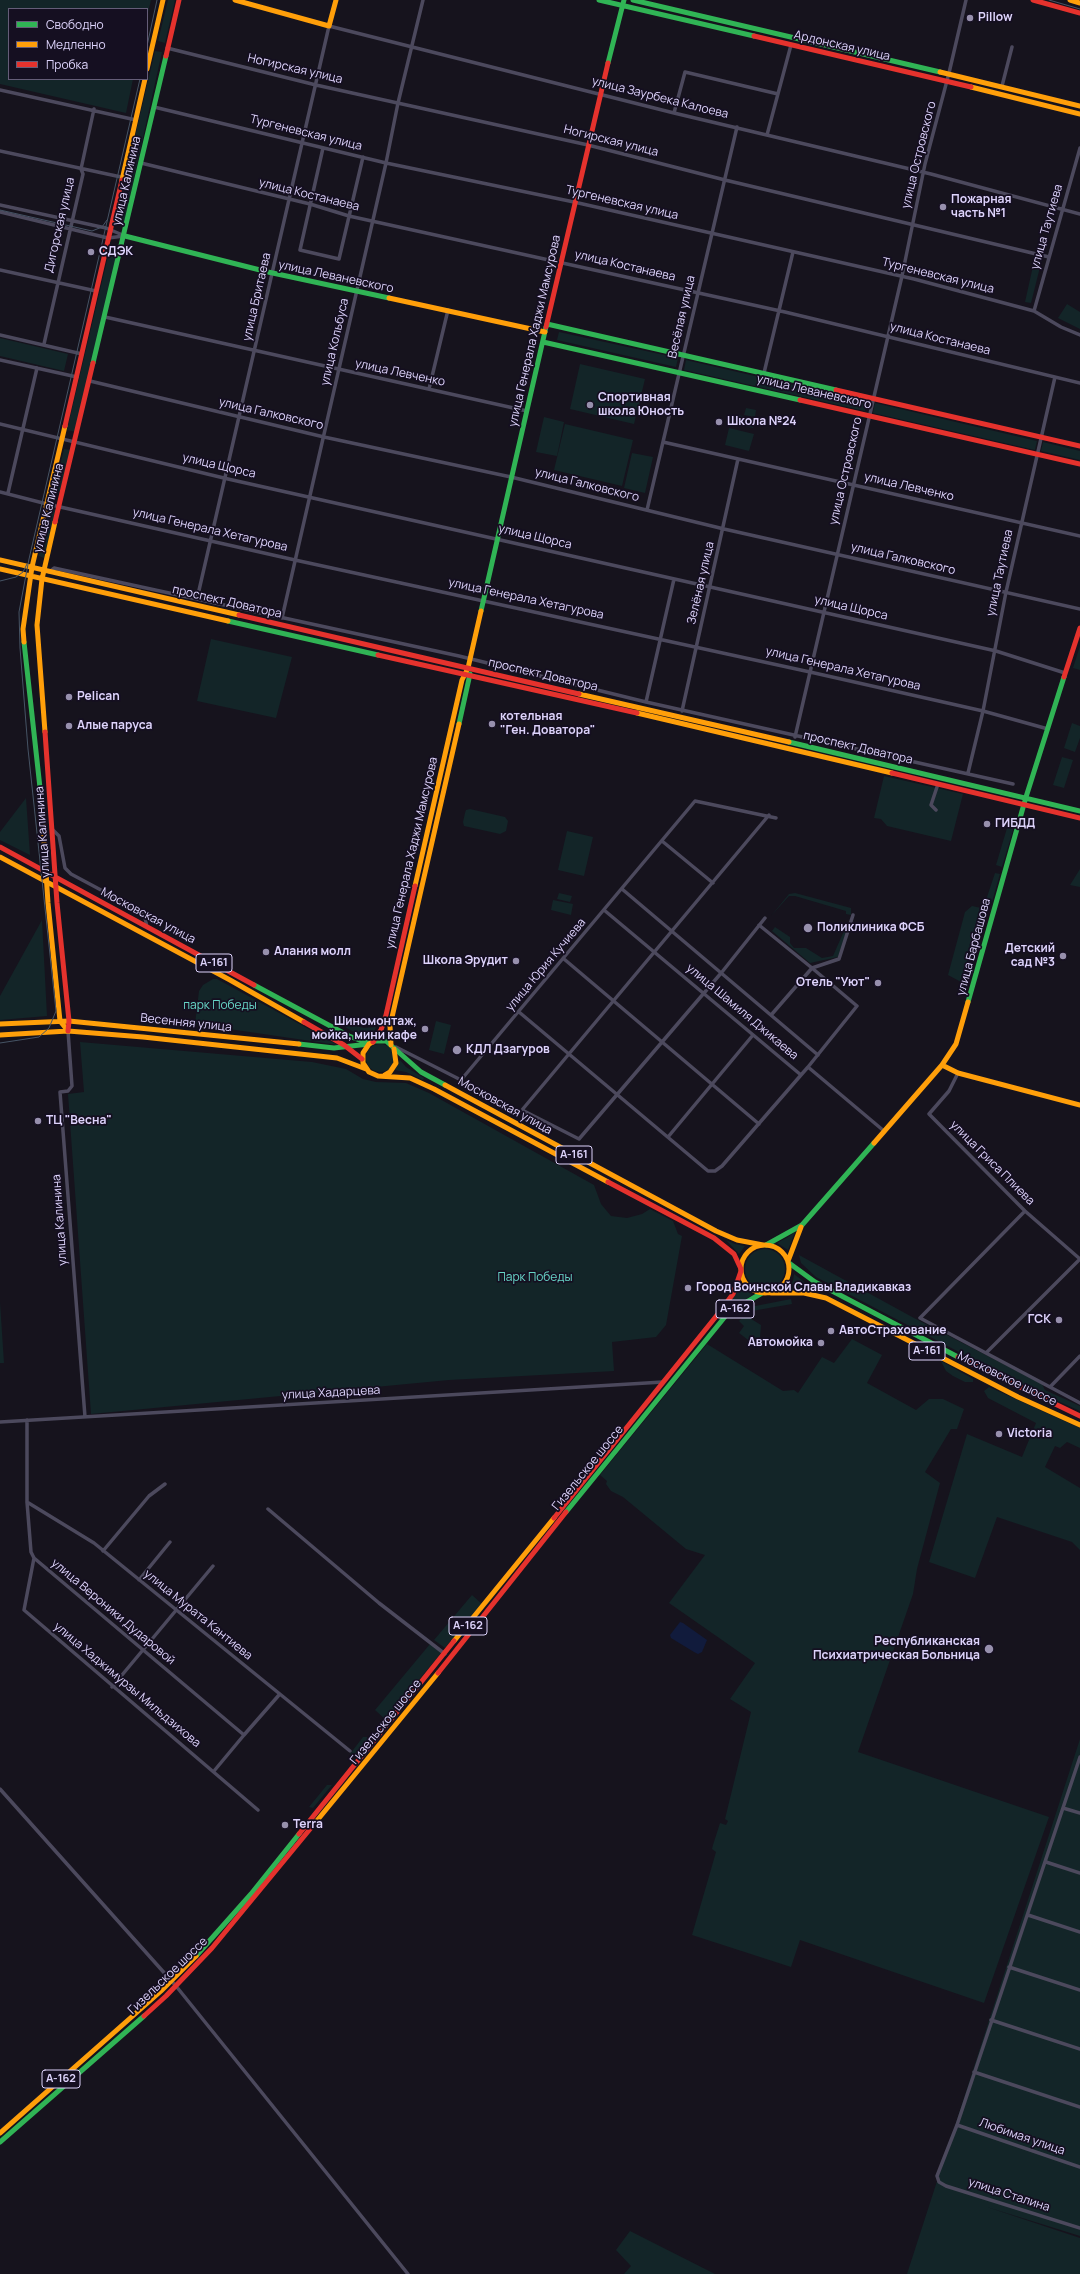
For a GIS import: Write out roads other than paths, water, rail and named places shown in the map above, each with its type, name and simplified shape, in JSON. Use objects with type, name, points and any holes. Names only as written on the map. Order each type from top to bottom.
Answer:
[{"type":"main road","points":[[148,65],[163,0]]},
{"type":"main road","name":"улица Калинина","points":[[68,1031],[69,1021],[37,641],[37,625],[42,579],[47,571],[60,507],[125,236],[179,0]]},
{"type":"main road","name":"улица Заурбека Калоева","points":[[235,0],[330,26]]},
{"type":"main road","name":"улица Бритаева","points":[[330,26],[336,0]]},
{"type":"main road","name":"Ардонская улица","points":[[599,0],[623,3],[1080,114]]},
{"type":"main road","name":"Ардонская улица","points":[[633,0],[950,73],[1080,106]]},
{"type":"main road","points":[[1033,0],[1080,13]]},
{"type":"main road","points":[[1070,0],[1080,3]]},
{"type":"main road","name":"улица Генерала Хаджи Мамсурова","points":[[371,1043],[382,1030],[386,1015],[463,675],[468,668],[574,202],[623,3]]},
{"type":"main road","name":"улица Калинина","points":[[60,1021],[46,872],[39,773],[23,629],[30,576],[145,80]]},
{"type":"main road","name":"улица Леваневского","points":[[125,236],[273,273],[545,332]]},
{"type":"main road","name":"улица Леваневского","points":[[547,324],[1080,446]]},
{"type":"main road","name":"улица Леваневского","points":[[543,342],[1080,464]]},
{"type":"main road","name":"проспект Доватора","points":[[0,560],[1026,797],[1080,811]]},
{"type":"main road","name":"проспект Доватора","points":[[0,569],[938,784],[1080,818]]},
{"type":"main road","name":"улица Барбашова","points":[[765,1245],[785,1236],[802,1225],[942,1065],[956,1044],[962,1029],[1026,797],[1064,673],[1080,628]]},
{"type":"main road","points":[[468,668],[471,677]]},
{"type":"main road","name":"улица Генерала Хаджи Мамсурова","points":[[393,1047],[390,1026],[471,677]]},
{"type":"main road","points":[[444,759],[452,760]]},
{"type":"main road","name":"Московская улица","points":[[0,846],[349,1036],[371,1043],[380,1040],[393,1047],[421,1072],[729,1237],[765,1245]]},
{"type":"main road","name":"Московская улица","points":[[0,857],[230,980],[348,1048],[362,1059]]},
{"type":"main road","points":[[60,1021],[68,1031]]},
{"type":"main road","name":"Весенняя улица","points":[[0,1024],[69,1021],[334,1048],[348,1048],[371,1043]]},
{"type":"main road","name":"Весенняя улица","points":[[0,1035],[68,1031],[337,1058],[366,1069]]},
{"type":"main road","points":[[366,1069],[362,1059],[362,1053],[371,1043]]},
{"type":"main road","points":[[383,1075],[390,1072],[396,1063],[393,1047]]},
{"type":"main road","points":[[942,1065],[958,1073],[1080,1105]]},
{"type":"main road","name":"Московская улица","points":[[366,1069],[373,1075],[410,1078],[714,1238],[734,1254],[741,1270]]},
{"type":"main road","name":"улица Барбашова","points":[[789,1262],[802,1225]]},
{"type":"main road","points":[[741,1270],[746,1254],[755,1247],[765,1245]]},
{"type":"main road","name":"А-161","points":[[765,1245],[778,1248],[789,1262]]},
{"type":"main road","points":[[771,1292],[780,1288],[787,1280],[789,1262]]},
{"type":"main road","name":"Московское шоссе","points":[[789,1262],[814,1282],[999,1378],[1080,1416]]},
{"type":"main road","name":"А-161","points":[[741,1270],[747,1284],[755,1291],[762,1293],[771,1292]]},
{"type":"main road","name":"Гизельское шоссе","points":[[0,2142],[176,1986],[212,1948],[255,1898],[429,1684],[730,1298],[741,1270]]},
{"type":"main road","name":"Московское шоссе","points":[[771,1292],[804,1293],[826,1298],[1018,1397],[1080,1426]]},
{"type":"main road","name":"Гизельское шоссе","points":[[0,2133],[171,1981],[207,1945],[251,1894],[570,1502],[723,1319],[736,1308],[762,1293]]},
{"type":"street","name":"улица Кольбуса","points":[[282,618],[357,292],[398,103],[423,0]]},
{"type":"street","name":"улица Островского","points":[[795,737],[902,276],[923,173],[950,73],[966,0]]},
{"type":"street","name":"улица Заурбека Калоева","points":[[330,26],[600,93],[674,113],[923,173],[1080,214]]},
{"type":"street","name":"улица Бритаева","points":[[197,599],[209,539],[273,273],[302,141],[330,26]]},
{"type":"street","points":[[767,135],[791,45]]},
{"type":"street","points":[[1002,86],[1012,47]]},
{"type":"street","name":"Ногирская улица","points":[[167,48],[316,85],[588,145],[725,180],[1049,257]]},
{"type":"street","points":[[674,113],[685,72],[778,94]]},
{"type":"street","points":[[0,90],[94,109],[136,120]]},
{"type":"street","name":"Тургеневская улица","points":[[154,107],[302,141],[323,148],[386,163],[574,202],[902,276],[1034,311],[1061,327],[1080,335]]},
{"type":"street","name":"Дигорская улица","points":[[44,344],[69,228],[83,174],[81,169],[94,109]]},
{"type":"street","name":"Весёлая улица","points":[[646,510],[737,127]]},
{"type":"street","points":[[323,148],[300,250],[339,259],[363,157]]},
{"type":"street","name":"улица Таутиева","points":[[1034,311],[1061,209],[1080,148]]},
{"type":"street","points":[[0,151],[121,178]]},
{"type":"street","name":"улица Костанаева","points":[[141,163],[310,204],[349,216],[779,311],[1080,383]]},
{"type":"street","name":"улица Леваневского","points":[[0,205],[110,229],[125,236]]},
{"type":"street","name":"улица Леваневского","points":[[0,212],[108,238],[125,236]]},
{"type":"street","points":[[764,373],[793,252]]},
{"type":"street","points":[[0,270],[96,291]]},
{"type":"street","points":[[429,389],[448,310]]},
{"type":"street","name":"улица Левченко","points":[[105,317],[527,411]]},
{"type":"street","points":[[0,335],[82,354]]},
{"type":"street","points":[[0,360],[77,377]]},
{"type":"street","points":[[8,493],[37,368]]},
{"type":"street","name":"улица Таутиева","points":[[968,773],[983,711],[1006,592],[1055,377]]},
{"type":"street","name":"улица Галковского","points":[[90,381],[324,437],[511,477],[724,529],[1080,609]]},
{"type":"street","name":"улица Щорса","points":[[0,424],[224,478],[994,651],[1064,673]]},
{"type":"street","name":"улица Левченко","points":[[663,442],[1021,524],[1080,536]]},
{"type":"street","name":"Зелёная улица","points":[[682,711],[724,529],[738,459]]},
{"type":"street","name":"улица Генерала Хетагурова","points":[[0,492],[295,560],[484,600],[983,711],[1048,729]]},
{"type":"street","name":"проспект Доватора","points":[[47,571],[54,568],[470,659],[682,711],[1013,784]]},
{"type":"street","points":[[646,702],[674,579]]},
{"type":"street","points":[[936,810],[931,805],[938,784]]},
{"type":"street","name":"улица Юрия Кучиева","points":[[393,1047],[461,1080],[695,801],[769,815]]},
{"type":"street","points":[[765,918],[722,972],[579,1139],[522,1110],[615,1002],[769,815],[776,818]]},
{"type":"street","points":[[53,830],[59,836],[66,868],[71,874],[144,913],[147,927]]},
{"type":"street","points":[[662,841],[713,883]]},
{"type":"street","points":[[55,851],[62,855]]},
{"type":"street","name":"улица Шамиля Джикаева","points":[[622,889],[772,1014],[818,1055]]},
{"type":"street","name":"улица Шамиля Джикаева","points":[[604,910],[801,1074],[808,1067],[884,1131]]},
{"type":"street","points":[[772,1014],[812,968],[839,960],[853,915]]},
{"type":"street","points":[[759,925],[857,1006],[808,1067]]},
{"type":"street","points":[[564,959],[759,1124]]},
{"type":"street","points":[[519,1012],[711,1172],[722,1166],[801,1074]]},
{"type":"street","name":"улица Калинина","points":[[68,1031],[72,1086],[68,1091],[60,1092],[85,1417]]},
{"type":"street","points":[[668,1137],[753,1035]]},
{"type":"street","name":"улица Гриса Плиева","points":[[958,1073],[949,1091],[929,1114],[1025,1211],[1080,1259]]},
{"type":"street","points":[[1025,1211],[920,1318],[1080,1403]]},
{"type":"street","points":[[986,1353],[1080,1259]]},
{"type":"street","points":[[1050,1387],[1080,1356]]},
{"type":"street","name":"улица Хадарцева","points":[[0,1422],[663,1382]]},
{"type":"street","name":"улица Вероники Дударовой","points":[[27,1420],[27,1502],[31,1552],[34,1558],[244,1735]]},
{"type":"street","points":[[103,1551],[149,1496],[165,1484]]},
{"type":"street","name":"улица Мурата Кантиева","points":[[27,1502],[103,1551],[350,1751]]},
{"type":"street","points":[[268,1509],[379,1603],[445,1654]]},
{"type":"street","points":[[139,1580],[170,1542]]},
{"type":"street","name":"улица Хаджимурзы Мильдзихова","points":[[34,1558],[24,1610],[112,1687],[214,1771],[258,1810]]},
{"type":"street","points":[[112,1687],[144,1651],[213,1566]]},
{"type":"street","points":[[214,1771],[279,1695]]},
{"type":"street","points":[[957,2125],[1080,1757]]},
{"type":"street","points":[[0,1789],[176,1986],[408,2274]]},
{"type":"street","points":[[1063,1808],[1080,1813]]},
{"type":"street","points":[[1046,1862],[1080,1873]]},
{"type":"street","points":[[1028,1915],[1080,1932]]},
{"type":"street","points":[[1009,1967],[1080,1990]]},
{"type":"street","points":[[991,2020],[1080,2049]]},
{"type":"street","points":[[974,2072],[1080,2106]]},
{"type":"street","name":"Любимая улица","points":[[957,2125],[1080,2167]]},
{"type":"street","name":"улица Сталина","points":[[957,2125],[937,2176],[939,2182],[946,2186],[1080,2228]]},
{"type":"water","points":[[680,1622],[707,1640],[702,1652],[698,1654],[671,1638],[670,1635]]},
{"type":"tram line","points":[[148,41],[157,0]]},
{"type":"tram line","points":[[1049,0],[1080,9]]},
{"type":"tram line","points":[[0,1043],[39,1037],[49,1028],[56,1011],[28,749],[20,648],[19,612],[29,559],[140,80]]},
{"type":"tram line","points":[[0,210],[92,231],[102,227],[107,220]]},
{"type":"tram line","points":[[0,581],[16,577],[23,572],[27,564]]},
{"type":"place","name":"Pillow","points":[[970,18]]},
{"type":"place","name":"Пожарная часть №1","points":[[943,207]]},
{"type":"place","name":"СДЭК","points":[[91,252]]},
{"type":"place","name":"Спортивная школа Юность","points":[[590,405]]},
{"type":"place","name":"Школа №24","points":[[719,422]]},
{"type":"place","name":"Pelican","points":[[69,697]]},
{"type":"place","name":"котельная \"Ген. Доватора\"","points":[[492,724]]},
{"type":"place","name":"Алые паруса","points":[[69,726]]},
{"type":"place","name":"ГИБДД","points":[[987,824]]},
{"type":"place","name":"Поликлиника ФСБ","points":[[808,928]]},
{"type":"place","name":"Алания молл","points":[[266,952]]},
{"type":"place","name":"Детский сад №3","points":[[1063,956]]},
{"type":"place","name":"Школа Эрудит","points":[[516,961]]},
{"type":"place","name":"Отель \"Уют\"","points":[[878,983]]},
{"type":"place","name":"Шиномонтаж, мойка, мини кафе","points":[[425,1029]]},
{"type":"place","name":"КДЛ Дзагуров","points":[[457,1050]]},
{"type":"place","name":"ТЦ \"Весна\"","points":[[38,1121]]},
{"type":"place","name":"Город Воинской Славы Владикавказ","points":[[688,1288]]},
{"type":"place","name":"ГСК","points":[[1059,1320]]},
{"type":"place","name":"АвтоСтрахование","points":[[831,1331]]},
{"type":"place","name":"Автомойка","points":[[821,1343]]},
{"type":"place","name":"Victoria","points":[[999,1434]]},
{"type":"place","name":"Республиканская Психиатрическая Больница","points":[[989,1649]]},
{"type":"place","name":"Terra","points":[[285,1825]]},
{"type":"park label","name":"парк Победы","points":[[220,1006]]},
{"type":"park label","name":"Парк Победы","points":[[535,1278]]}]
